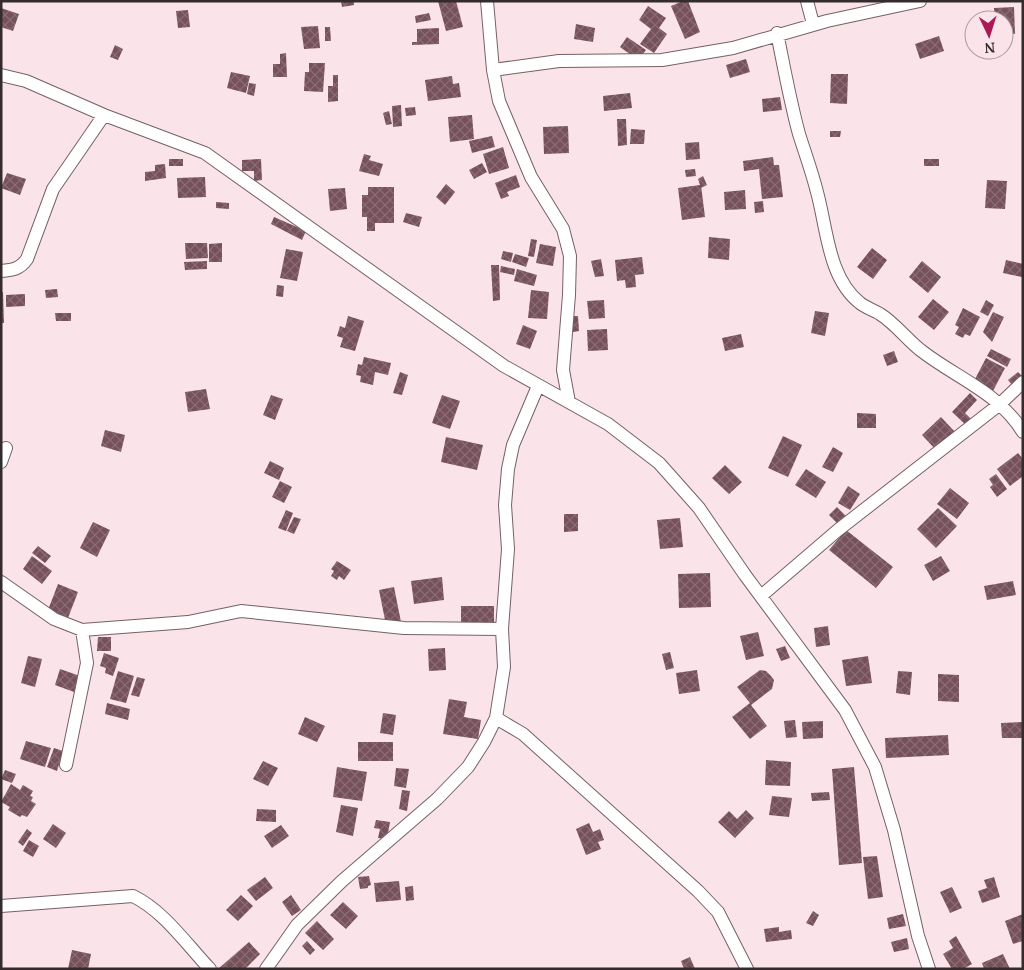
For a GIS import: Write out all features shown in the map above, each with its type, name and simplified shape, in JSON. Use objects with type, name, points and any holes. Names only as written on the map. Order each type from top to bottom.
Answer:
[{"type":"street","points":[[486,1],[493,70],[499,101],[531,177],[563,229],[570,256],[570,295],[563,370],[569,402]]},
{"type":"street","points":[[807,1],[813,24]]},
{"type":"street","points":[[493,70],[559,62],[662,60],[733,48],[813,24],[920,1]]},
{"type":"street","points":[[778,33],[799,132],[817,190],[836,269],[848,289],[859,303],[881,314],[923,353],[975,385],[1000,404],[1014,417],[1023,432]]},
{"type":"street","points":[[1,75],[26,81],[104,115],[205,153],[504,366],[608,424],[659,463],[699,508],[845,710],[875,767],[894,830],[918,936],[928,969]]},
{"type":"street","points":[[1,271],[22,267],[27,259],[53,189],[104,115]]},
{"type":"street","points":[[761,596],[838,530],[1000,404],[1023,382]]},
{"type":"street","points":[[266,969],[297,924],[342,881],[437,800],[468,767],[496,718],[504,667],[502,629],[508,549],[505,505],[508,469],[513,445],[538,386]]},
{"type":"street","points":[[1,462],[6,448]]},
{"type":"street","points":[[1,582],[54,619],[82,630],[188,622],[242,611],[404,628],[502,629]]},
{"type":"street","points":[[66,765],[87,663],[82,630]]},
{"type":"street","points":[[496,718],[523,734],[698,891],[718,912],[747,969]]},
{"type":"street","points":[[1,906],[133,896],[143,901],[156,912],[210,969]]},
{"type":"building","points":[[341,1],[354,1],[354,5],[342,7]]},
{"type":"building","points":[[438,1],[456,1],[463,27],[446,31]]},
{"type":"building","points":[[688,1],[700,32],[685,39],[671,6]]},
{"type":"building","points":[[648,6],[666,18],[659,28],[667,34],[654,53],[640,44],[651,29],[639,20]]},
{"type":"building","points":[[1014,7],[1015,34],[1014,10],[994,10],[994,8]]},
{"type":"building","points":[[1,8],[19,14],[13,31],[1,27]]},
{"type":"building","points":[[188,10],[190,27],[178,28],[176,11]]},
{"type":"building","points":[[429,13],[431,20],[416,23],[415,16]]},
{"type":"building","points":[[576,24],[595,28],[593,42],[574,39]]},
{"type":"building","points":[[318,26],[320,48],[304,49],[301,27]]},
{"type":"building","points":[[325,27],[330,27],[331,41],[325,41]]},
{"type":"building","points":[[439,28],[439,44],[412,45],[412,42],[417,42],[417,29]]},
{"type":"building","points":[[939,36],[944,51],[920,59],[915,44]]},
{"type":"building","points":[[627,37],[646,50],[638,60],[620,47]]},
{"type":"building","points":[[115,45],[123,49],[118,60],[110,57]]},
{"type":"building","points":[[286,53],[287,77],[273,77],[273,64],[280,64],[280,54]]},
{"type":"building","points":[[746,59],[750,72],[730,78],[726,65]]},
{"type":"building","points":[[309,63],[325,63],[323,92],[304,91],[305,72],[309,72]]},
{"type":"building","points":[[231,72],[250,76],[246,93],[227,88]]},
{"type":"building","points":[[831,74],[848,74],[847,104],[830,103]]},
{"type":"building","points":[[333,75],[338,75],[338,101],[328,102],[328,86],[333,86]]},
{"type":"building","points":[[452,76],[453,84],[459,83],[461,97],[428,101],[425,80]]},
{"type":"building","points":[[249,83],[256,84],[254,96],[247,94]]},
{"type":"building","points":[[630,93],[632,108],[604,111],[603,96]]},
{"type":"building","points":[[780,97],[782,110],[763,112],[762,99]]},
{"type":"building","points":[[401,105],[402,126],[393,127],[392,106]]},
{"type":"building","points":[[415,107],[416,115],[406,116],[405,108]]},
{"type":"building","points":[[389,111],[392,124],[386,125],[383,113]]},
{"type":"building","points":[[472,115],[474,139],[450,142],[448,117]]},
{"type":"building","points":[[617,119],[626,119],[627,145],[618,146]]},
{"type":"building","points":[[568,126],[569,153],[544,154],[543,127]]},
{"type":"building","points":[[631,129],[645,130],[644,144],[630,144]]},
{"type":"building","points":[[830,131],[841,131],[840,137],[830,137]]},
{"type":"building","points":[[492,136],[495,147],[472,153],[469,141]]},
{"type":"building","points":[[699,142],[700,159],[686,160],[685,143]]},
{"type":"building","points":[[503,147],[509,168],[489,174],[483,154]]},
{"type":"building","points":[[364,154],[371,156],[369,160],[383,164],[379,176],[359,171]]},
{"type":"building","points":[[773,157],[774,165],[779,165],[783,197],[762,199],[759,169],[744,171],[743,161]]},
{"type":"building","points":[[169,159],[183,159],[183,166],[169,166]]},
{"type":"building","points":[[261,159],[262,180],[254,181],[254,171],[242,171],[242,160]]},
{"type":"building","points":[[924,159],[939,159],[939,166],[924,166]]},
{"type":"building","points":[[482,163],[487,172],[474,179],[469,170]]},
{"type":"building","points":[[165,164],[166,178],[145,181],[145,172],[155,171],[155,165]]},
{"type":"building","points":[[695,169],[696,176],[686,177],[685,170]]},
{"type":"building","points":[[7,173],[26,179],[20,195],[1,188]]},
{"type":"building","points":[[516,175],[520,187],[507,192],[509,196],[501,199],[495,183]]},
{"type":"building","points":[[703,176],[707,185],[701,188],[705,217],[682,220],[678,188],[700,185],[698,179]]},
{"type":"building","points":[[205,177],[206,197],[178,198],[177,178]]},
{"type":"building","points":[[987,180],[1007,181],[1005,209],[985,208]]},
{"type":"building","points":[[446,184],[455,192],[445,205],[436,197]]},
{"type":"building","points":[[368,187],[394,187],[394,223],[375,223],[375,231],[367,231],[367,217],[362,217],[362,195],[368,195]]},
{"type":"building","points":[[345,188],[347,209],[330,211],[328,189]]},
{"type":"building","points":[[745,190],[746,209],[725,210],[724,192]]},
{"type":"building","points":[[763,201],[764,212],[755,213],[754,202]]},
{"type":"building","points":[[216,202],[229,203],[229,209],[216,208]]},
{"type":"building","points":[[406,213],[422,217],[419,227],[403,222]]},
{"type":"building","points":[[274,217],[306,231],[302,240],[271,224]]},
{"type":"building","points":[[709,237],[730,239],[729,260],[708,258]]},
{"type":"building","points":[[531,239],[537,240],[534,257],[528,256]]},
{"type":"building","points":[[185,243],[207,243],[208,258],[186,259]]},
{"type":"building","points":[[222,243],[222,262],[209,262],[209,244]]},
{"type":"building","points":[[540,244],[556,247],[553,266],[536,263]]},
{"type":"building","points":[[872,248],[887,260],[873,279],[857,267]]},
{"type":"building","points":[[286,249],[303,252],[297,281],[280,278]]},
{"type":"building","points":[[503,251],[513,253],[511,262],[501,259]]},
{"type":"building","points":[[515,254],[529,258],[526,267],[512,262]]},
{"type":"building","points":[[642,257],[644,274],[635,275],[636,287],[626,288],[625,280],[617,281],[615,260]]},
{"type":"building","points":[[601,259],[604,276],[595,277],[591,261]]},
{"type":"building","points":[[1006,260],[1023,264],[1022,277],[1003,273]]},
{"type":"building","points":[[207,261],[207,269],[185,270],[184,262]]},
{"type":"building","points":[[922,261],[941,277],[928,293],[909,277]]},
{"type":"building","points":[[491,265],[499,265],[500,300],[493,301]]},
{"type":"building","points":[[501,266],[515,269],[514,275],[500,272]]},
{"type":"building","points":[[517,269],[537,275],[534,286],[514,281]]},
{"type":"building","points":[[277,285],[284,286],[283,297],[276,296]]},
{"type":"building","points":[[57,289],[58,297],[46,298],[45,290]]},
{"type":"building","points":[[531,290],[549,292],[547,319],[528,318]]},
{"type":"building","points":[[1,292],[3,292],[4,323],[1,323]]},
{"type":"building","points":[[25,294],[25,306],[6,307],[6,295]]},
{"type":"building","points":[[933,299],[949,312],[934,330],[918,317]]},
{"type":"building","points":[[604,300],[605,318],[589,319],[587,301]]},
{"type":"building","points":[[986,300],[994,305],[988,316],[980,312]]},
{"type":"building","points":[[963,308],[980,317],[970,336],[965,334],[963,338],[955,334],[959,327],[955,325]]},
{"type":"building","points":[[815,311],[829,313],[825,336],[811,333]]},
{"type":"building","points":[[993,312],[1004,317],[992,342],[983,332]]},
{"type":"building","points":[[55,313],[71,313],[71,321],[56,321]]},
{"type":"building","points":[[348,316],[364,321],[355,351],[340,347],[343,338],[337,336],[340,326],[345,328]]},
{"type":"building","points":[[572,316],[578,316],[579,331],[573,332]]},
{"type":"building","points":[[523,325],[537,331],[530,349],[516,344]]},
{"type":"building","points":[[607,329],[608,350],[588,351],[587,330]]},
{"type":"building","points":[[741,334],[744,347],[725,351],[722,338]]},
{"type":"building","points":[[991,349],[1011,359],[1007,367],[987,356]]},
{"type":"building","points":[[894,351],[898,362],[887,366],[883,355]]},
{"type":"building","points":[[364,357],[391,363],[388,375],[375,372],[373,385],[360,382],[361,376],[356,375],[358,364],[362,365]]},
{"type":"building","points":[[986,358],[1005,368],[993,391],[974,381]]},
{"type":"building","points":[[400,372],[408,375],[402,395],[393,393]]},
{"type":"building","points":[[1018,372],[1023,377],[1013,386],[1008,380]]},
{"type":"building","points":[[206,389],[210,409],[188,412],[185,392]]},
{"type":"building","points":[[970,393],[977,400],[965,413],[973,421],[968,427],[952,412]]},
{"type":"building","points":[[271,395],[283,399],[275,420],[263,415]]},
{"type":"building","points":[[442,395],[460,401],[450,429],[432,423]]},
{"type":"building","points":[[857,413],[876,414],[876,428],[857,428]]},
{"type":"building","points":[[941,417],[955,432],[936,450],[922,435]]},
{"type":"building","points":[[105,430],[125,435],[121,452],[101,446]]},
{"type":"building","points":[[783,436],[802,445],[788,477],[768,468]]},
{"type":"building","points":[[446,437],[483,445],[477,470],[441,462]]},
{"type":"building","points":[[833,447],[843,453],[833,472],[822,467]]},
{"type":"building","points":[[1018,453],[1023,459],[1023,476],[1010,486],[997,469]]},
{"type":"building","points":[[270,461],[284,468],[279,480],[264,473]]},
{"type":"building","points":[[725,465],[742,482],[729,494],[712,478]]},
{"type":"building","points":[[806,469],[826,482],[816,498],[795,485]]},
{"type":"building","points":[[996,474],[1007,489],[997,497],[990,487],[993,485],[989,479]]},
{"type":"building","points":[[280,481],[292,487],[284,503],[272,497]]},
{"type":"building","points":[[848,486],[860,494],[850,510],[838,503]]},
{"type":"building","points":[[950,488],[969,503],[957,519],[937,504]]},
{"type":"building","points":[[837,507],[847,517],[839,525],[829,515]]},
{"type":"building","points":[[938,508],[957,526],[936,548],[917,529]]},
{"type":"building","points":[[286,510],[293,513],[286,531],[278,528]]},
{"type":"building","points":[[564,514],[578,514],[578,531],[564,532]]},
{"type":"building","points":[[294,517],[301,519],[294,534],[287,531]]},
{"type":"building","points":[[680,518],[683,547],[660,549],[657,520]]},
{"type":"building","points":[[93,522],[110,530],[97,557],[80,548]]},
{"type":"building","points":[[846,530],[893,567],[876,588],[829,550]]},
{"type":"building","points":[[38,546],[51,556],[45,563],[32,553]]},
{"type":"building","points":[[32,556],[52,571],[42,584],[23,569]]},
{"type":"building","points":[[941,556],[950,571],[933,581],[924,565]]},
{"type":"building","points":[[337,561],[351,570],[344,580],[339,576],[337,580],[331,576],[334,571],[331,569]]},
{"type":"building","points":[[710,573],[711,607],[679,608],[678,574]]},
{"type":"building","points":[[442,577],[444,600],[414,604],[411,581]]},
{"type":"building","points":[[1013,581],[1016,595],[987,600],[984,586]]},
{"type":"building","points":[[58,584],[78,592],[68,618],[48,610]]},
{"type":"building","points":[[394,587],[401,622],[386,625],[379,590]]},
{"type":"building","points":[[461,606],[494,606],[494,625],[461,625]]},
{"type":"building","points":[[828,626],[830,645],[816,647],[814,628]]},
{"type":"building","points":[[758,632],[764,656],[746,660],[740,636]]},
{"type":"building","points":[[98,637],[111,637],[111,651],[97,651]]},
{"type":"building","points":[[785,646],[790,658],[781,661],[776,649]]},
{"type":"building","points":[[445,648],[446,670],[429,671],[428,649]]},
{"type":"building","points":[[670,652],[674,668],[666,670],[662,654]]},
{"type":"building","points":[[104,653],[119,658],[113,676],[105,673],[106,668],[100,666]]},
{"type":"building","points":[[28,656],[42,659],[35,687],[21,683]]},
{"type":"building","points":[[868,656],[872,683],[846,686],[842,660]]},
{"type":"building","points":[[60,669],[80,676],[74,692],[55,685]]},
{"type":"building","points":[[697,670],[700,691],[679,694],[676,673]]},
{"type":"building","points":[[760,670],[766,671],[774,680],[772,689],[751,705],[767,726],[750,739],[732,717],[750,703],[737,687]]},
{"type":"building","points":[[118,671],[134,676],[126,703],[110,699]]},
{"type":"building","points":[[898,671],[912,672],[910,695],[896,693]]},
{"type":"building","points":[[938,674],[959,675],[959,702],[938,701]]},
{"type":"building","points":[[137,677],[145,679],[139,697],[131,695]]},
{"type":"building","points":[[449,699],[467,702],[464,717],[481,720],[478,739],[443,734]]},
{"type":"building","points":[[107,703],[130,709],[128,720],[105,714]]},
{"type":"building","points":[[383,713],[396,715],[393,735],[380,733]]},
{"type":"building","points":[[305,717],[325,726],[317,742],[298,734]]},
{"type":"building","points":[[795,720],[797,737],[786,738],[784,721]]},
{"type":"building","points":[[823,721],[823,738],[803,739],[802,722]]},
{"type":"building","points":[[1023,722],[1023,738],[1002,738],[1001,723]]},
{"type":"building","points":[[948,735],[949,755],[886,758],[885,738]]},
{"type":"building","points":[[26,741],[51,748],[45,767],[20,759]]},
{"type":"building","points":[[358,742],[393,742],[393,761],[358,761]]},
{"type":"building","points":[[54,748],[63,751],[57,771],[47,767]]},
{"type":"building","points":[[766,760],[791,762],[790,786],[765,785]]},
{"type":"building","points":[[263,761],[278,768],[268,786],[253,779]]},
{"type":"building","points":[[337,767],[367,772],[362,801],[333,797]]},
{"type":"building","points":[[854,767],[862,863],[839,865],[832,769]]},
{"type":"building","points":[[396,768],[409,769],[406,788],[394,786]]},
{"type":"building","points":[[5,770],[16,774],[12,783],[1,779]]},
{"type":"building","points":[[11,784],[20,790],[23,785],[33,791],[30,796],[33,797],[31,801],[36,804],[27,817],[22,815],[20,817],[8,810],[10,807],[1,802]]},
{"type":"building","points":[[402,790],[410,791],[407,811],[399,809]]},
{"type":"building","points":[[829,792],[830,800],[812,801],[811,793]]},
{"type":"building","points":[[772,796],[792,798],[789,817],[769,815]]},
{"type":"building","points":[[341,805],[358,808],[353,836],[336,832]]},
{"type":"building","points":[[257,809],[276,810],[276,822],[256,821]]},
{"type":"building","points":[[746,810],[754,818],[735,838],[718,822],[729,811],[737,819]]},
{"type":"building","points":[[376,820],[390,822],[387,839],[378,838],[380,829],[374,828]]},
{"type":"building","points":[[589,823],[593,832],[600,829],[604,840],[598,842],[601,849],[586,855],[576,829]]},
{"type":"building","points":[[53,824],[66,833],[56,848],[43,839]]},
{"type":"building","points":[[281,825],[289,836],[272,848],[264,836]]},
{"type":"building","points":[[27,829],[32,833],[23,846],[18,842]]},
{"type":"building","points":[[29,840],[39,846],[33,857],[23,851]]},
{"type":"building","points":[[877,856],[883,897],[868,899],[863,857]]},
{"type":"building","points":[[369,876],[371,885],[368,888],[360,889],[358,877]]},
{"type":"building","points":[[265,877],[273,888],[256,901],[247,890]]},
{"type":"building","points":[[994,877],[1000,897],[982,903],[978,891],[987,888],[984,880]]},
{"type":"building","points":[[399,881],[401,900],[376,902],[374,883]]},
{"type":"building","points":[[413,886],[414,900],[406,901],[405,887]]},
{"type":"building","points":[[952,887],[962,908],[950,913],[940,892]]},
{"type":"building","points":[[241,895],[253,906],[238,921],[226,910]]},
{"type":"building","points":[[291,895],[301,910],[292,916],[282,902]]},
{"type":"building","points":[[343,902],[358,916],[346,929],[330,915]]},
{"type":"building","points":[[813,911],[819,915],[813,926],[806,923]]},
{"type":"building","points":[[903,914],[906,926],[889,929],[887,918]]},
{"type":"building","points":[[1023,914],[1023,941],[1013,944],[1005,921]]},
{"type":"building","points":[[317,921],[334,939],[323,950],[305,933]]},
{"type":"building","points":[[779,927],[779,932],[791,930],[792,939],[766,942],[764,929]]},
{"type":"building","points":[[956,936],[972,964],[963,969],[952,969],[943,954],[953,948],[949,941]]},
{"type":"building","points":[[907,938],[909,949],[894,952],[891,942]]},
{"type":"building","points":[[307,941],[315,950],[310,955],[302,946]]},
{"type":"building","points":[[249,942],[260,954],[245,969],[218,969]]},
{"type":"building","points":[[72,950],[91,954],[88,969],[68,969]]},
{"type":"building","points":[[1003,954],[1010,969],[984,969],[982,963]]},
{"type":"building","points":[[690,957],[695,969],[684,969],[681,961]]}]
